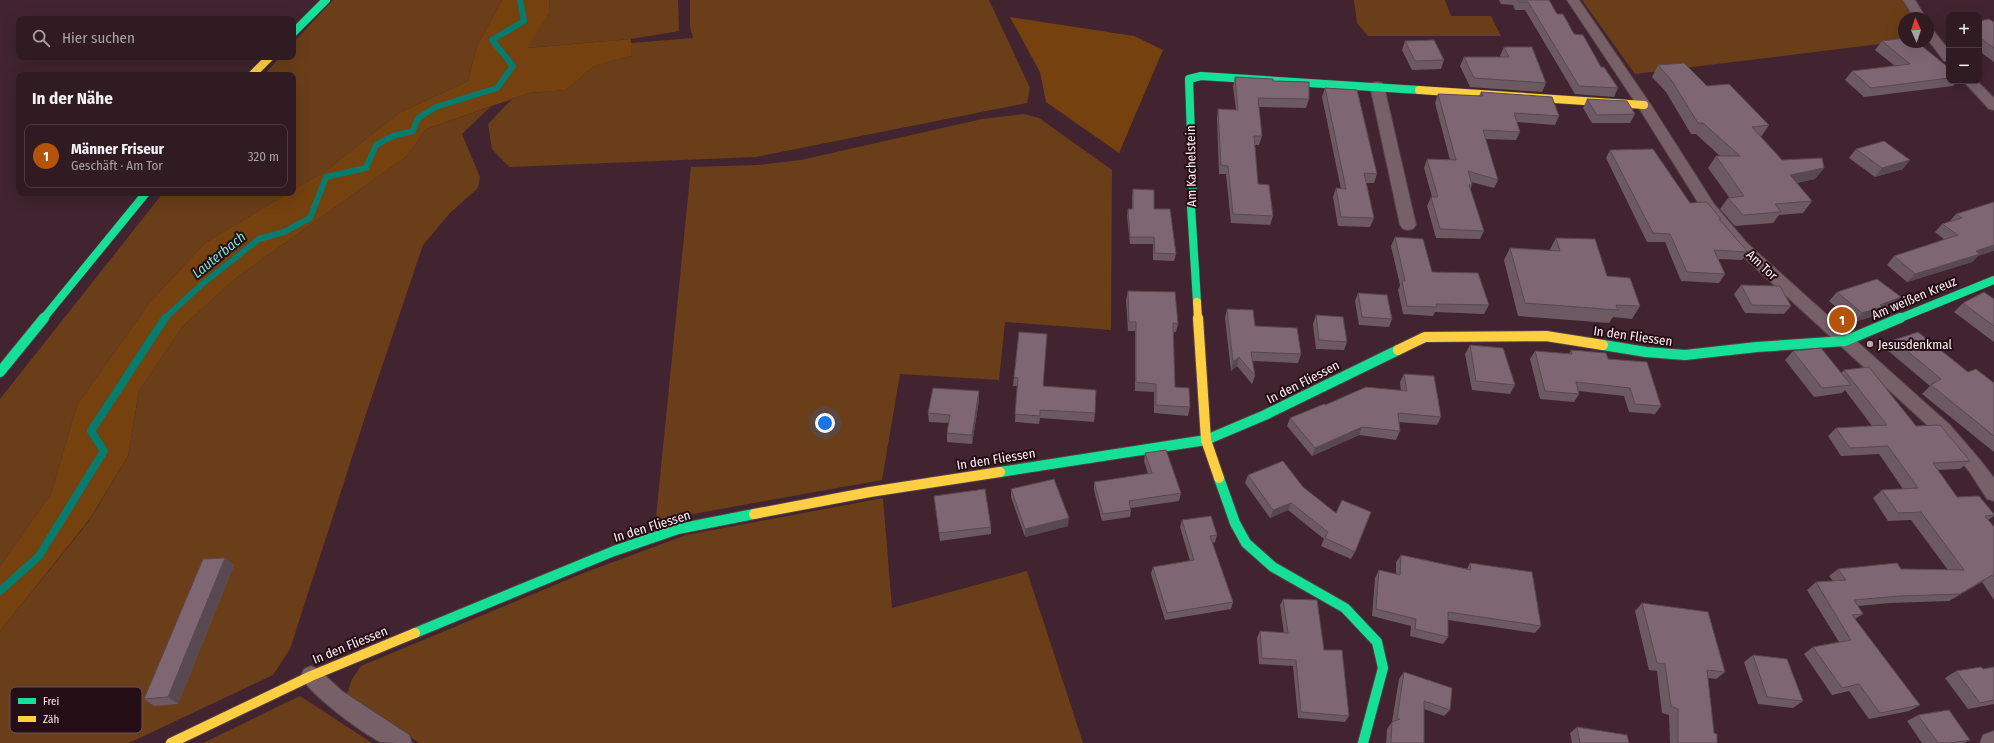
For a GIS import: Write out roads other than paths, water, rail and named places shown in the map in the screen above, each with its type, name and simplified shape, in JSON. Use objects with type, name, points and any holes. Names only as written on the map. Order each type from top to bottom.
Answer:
[{"type":"street","points":[[296,30],[326,0]]},
{"type":"street","name":"Am Tor","points":[[1573,0],[1644,105],[1710,208],[1742,247],[1944,430],[1975,466],[1994,493]]},
{"type":"street","points":[[1909,0],[1916,12]]},
{"type":"street","points":[[1934,39],[1946,54]]},
{"type":"street","points":[[255,72],[267,60]]},
{"type":"street","name":"Am Kachelstein","points":[[1206,440],[1191,206],[1193,193],[1190,79],[1201,76],[1377,86],[1644,105]]},
{"type":"street","points":[[1973,84],[1994,106]]},
{"type":"street","points":[[1377,86],[1408,225]]},
{"type":"street","points":[[0,372],[144,196]]},
{"type":"street","name":"Am weißen Kreuz","points":[[1845,341],[1994,280]]},
{"type":"street","name":"In den Fliessen","points":[[171,743],[311,676],[614,551],[678,529],[870,492],[1206,440],[1265,415],[1425,337],[1546,336],[1646,352],[1685,356],[1757,347],[1845,341]]},
{"type":"street","points":[[1206,440],[1234,523],[1246,543],[1273,567],[1345,608],[1377,642],[1383,668],[1363,743]]},
{"type":"street","points":[[311,676],[335,698],[401,743]]},
{"type":"waterway","name":"Lauterbach","points":[[165,318],[201,285],[259,239],[284,232],[310,218],[326,177],[366,168],[376,145],[393,136],[413,131],[418,118],[436,107],[497,88],[513,66],[492,40],[524,21],[520,0]]},
{"type":"waterway","name":"Lauterbach","points":[[0,591],[39,556],[104,451],[91,431],[165,318]]},
{"type":"place","name":"Männer Friseur","points":[[1842,320]]},
{"type":"place","name":"Jesusdenkmal","points":[[1870,344]]}]
